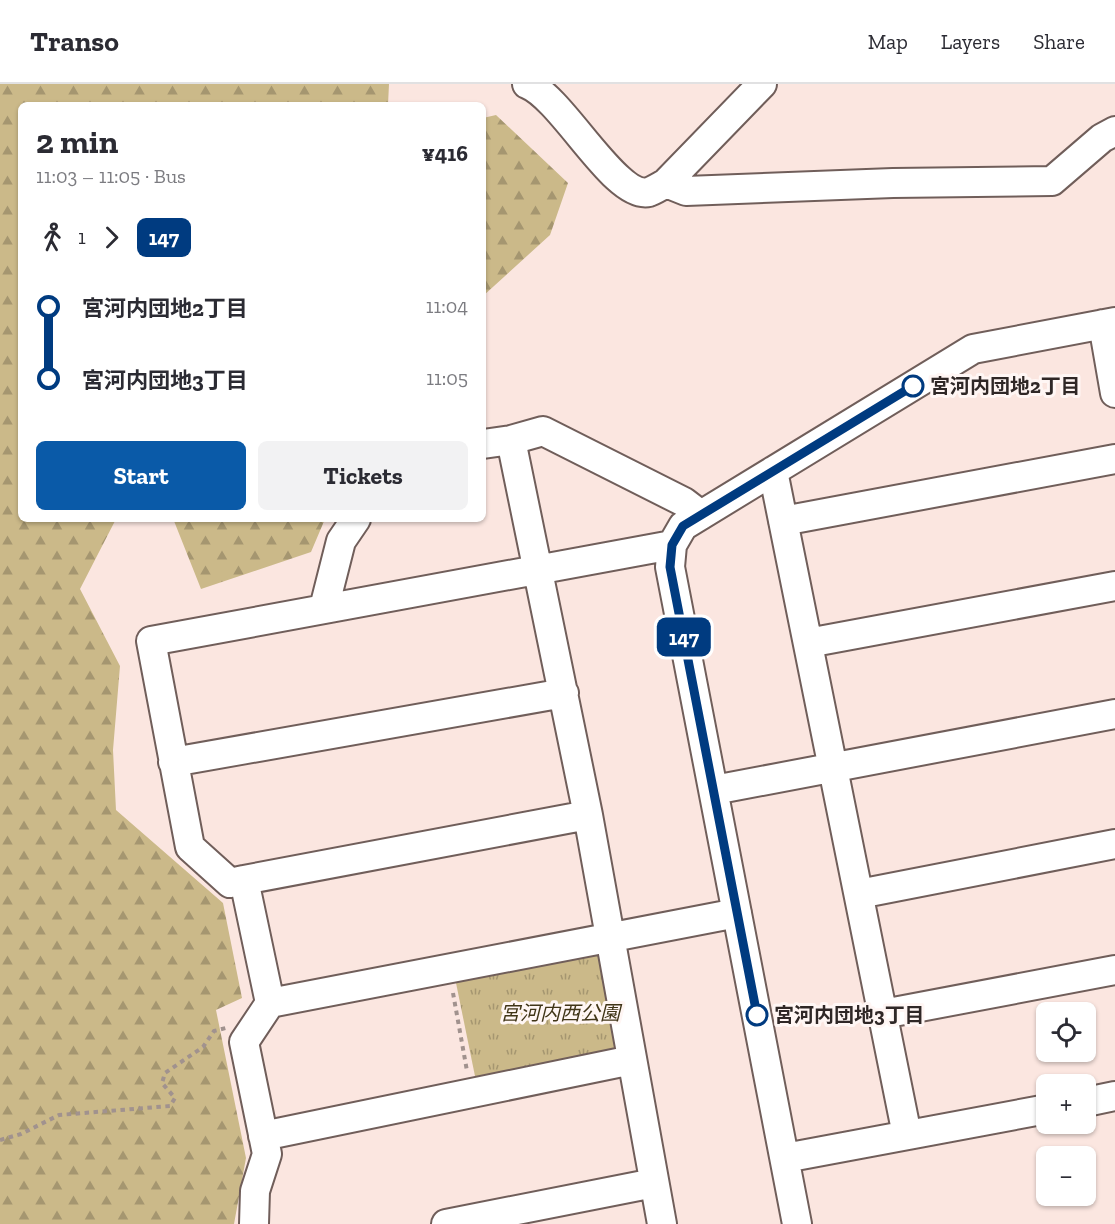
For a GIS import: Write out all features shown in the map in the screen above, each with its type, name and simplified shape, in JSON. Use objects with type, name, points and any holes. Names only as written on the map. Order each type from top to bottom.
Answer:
[{"type":"street","points":[[527,84],[536,88],[563,113],[593,152],[628,188],[648,192],[666,183],[762,84]]},
{"type":"street","points":[[666,183],[686,191],[893,183],[1052,181],[1102,138],[1115,131]]},
{"type":"street","points":[[797,1224],[670,567],[672,545],[683,526],[973,349],[1109,323],[1115,393]]},
{"type":"street","points":[[486,444],[511,440],[543,431],[684,502],[701,515]]},
{"type":"street","points":[[511,440],[539,567],[588,815],[662,1224]]},
{"type":"street","points":[[783,521],[1115,459]]},
{"type":"street","points":[[773,471],[907,1135]]},
{"type":"street","points":[[324,608],[341,541],[354,522]]},
{"type":"street","points":[[588,815],[230,882],[190,847],[151,641],[539,567],[672,545]]},
{"type":"street","points":[[808,643],[1115,586]]},
{"type":"street","points":[[173,762],[564,693]]},
{"type":"street","points":[[714,790],[1115,714]]},
{"type":"street","points":[[859,894],[1115,844]]},
{"type":"street","points":[[244,880],[263,1013],[244,1042],[267,1154],[255,1191],[254,1224]]},
{"type":"street","points":[[263,1013],[448,969],[737,913]]},
{"type":"street","points":[[883,1014],[1115,970]]},
{"type":"street","points":[[263,1136],[632,1060]]},
{"type":"street","points":[[1096,1099],[1115,1096]]},
{"type":"street","points":[[784,1158],[1036,1111]]},
{"type":"street","points":[[446,1224],[654,1183]]},
{"type":"path","points":[[448,969],[471,1093]]},
{"type":"path","points":[[0,1140],[21,1134],[59,1115],[170,1106],[175,1098],[162,1080],[172,1066],[203,1047],[217,1029],[263,1013]]},
{"type":"green space","points":[[0,84],[389,84],[388,102],[18,102],[18,522],[114,522],[80,589],[120,666],[113,750],[116,810],[223,903],[242,998],[216,1010],[246,1158],[234,1224],[0,1224]]},
{"type":"green space","points":[[496,115],[568,183],[550,235],[486,293],[486,117]]},
{"type":"green space","points":[[174,522],[324,522],[311,552],[201,589]]},
{"type":"green space","name":"宮河内西公園","points":[[593,952],[607,962],[620,1045],[611,1058],[476,1081],[455,978]]},
{"type":"bus line","name":"147","points":[[757,1015],[670,567],[672,545],[683,526],[913,386]]},
{"type":"place","name":"宮河内団地2丁目","points":[[913,386]]},
{"type":"place","name":"宮河内団地3丁目","points":[[757,1015]]}]
